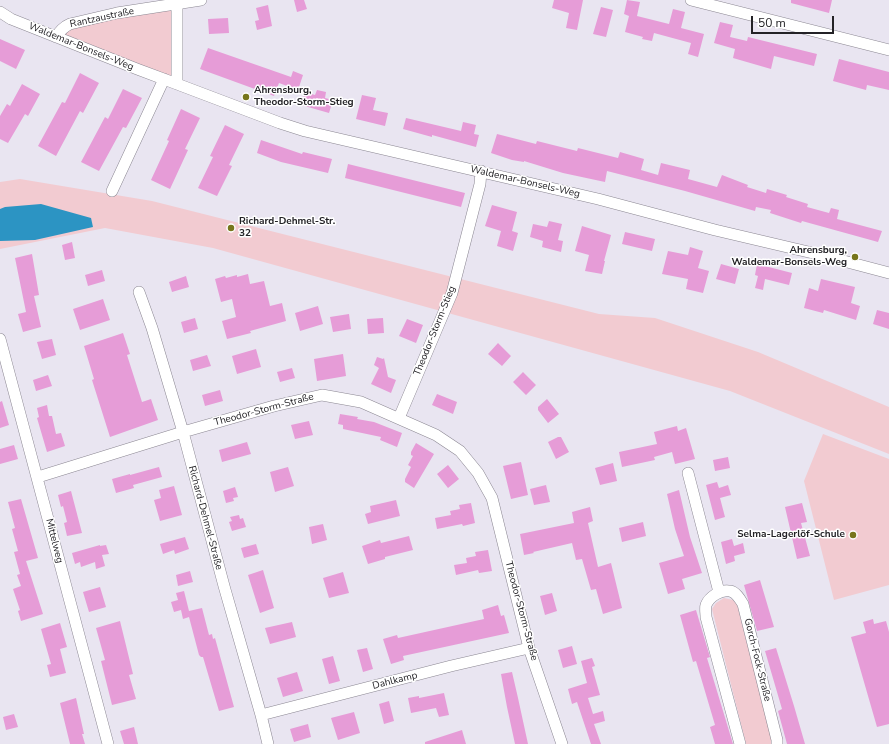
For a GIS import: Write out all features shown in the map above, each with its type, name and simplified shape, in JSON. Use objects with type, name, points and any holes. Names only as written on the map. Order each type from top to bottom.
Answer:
[{"type":"street","name":"Rantzaustraße","points":[[56,37],[64,26],[70,24],[117,13],[177,2],[201,0]]},
{"type":"street","points":[[691,0],[889,50]]},
{"type":"street","points":[[177,2],[177,84]]},
{"type":"street","name":"Waldemar-Bonsels-Weg","points":[[0,12],[11,19],[107,58],[280,124],[481,171],[889,273]]},
{"type":"street","points":[[112,191],[164,79]]},
{"type":"street","name":"Theodor-Storm-Stieg","points":[[399,418],[452,293],[477,195],[481,171]]},
{"type":"street","name":"Richard-Dehmel-Straße","points":[[139,292],[152,328],[183,432],[268,744]]},
{"type":"street","name":"Mittelweg","points":[[0,339],[38,477],[71,610],[108,744]]},
{"type":"street","name":"Theodor-Storm-Straße","points":[[38,477],[183,432],[274,406],[322,395],[361,402],[436,435],[460,451],[478,473],[492,498],[529,648],[562,744]]},
{"type":"street","points":[[688,472],[720,592],[710,598],[706,606],[706,617],[740,744]]},
{"type":"street","name":"Gorch-Fock-Straße","points":[[720,592],[729,590],[735,594],[743,604],[777,744]]},
{"type":"street","name":"Dahlkamp","points":[[261,715],[451,666],[529,648]]},
{"type":"shaded area","points":[[172,8],[173,77],[61,37],[66,29]]},
{"type":"shaded area","points":[[20,179],[152,201],[599,314],[655,318],[758,352],[889,407],[889,454],[730,391],[213,248],[105,228],[0,249],[0,182]]},
{"type":"shaded area","points":[[823,434],[889,459],[889,585],[834,600],[804,481]]},
{"type":"shaded area","points":[[724,598],[733,600],[737,604],[773,744],[746,744],[712,609],[716,603]]},
{"type":"water","points":[[41,204],[91,218],[93,227],[35,240],[0,241],[0,209],[5,207]]},
{"type":"building","points":[[294,0],[304,0],[307,9],[297,12]]},
{"type":"building","points":[[554,0],[583,0],[577,30],[566,28],[569,13],[552,8]]},
{"type":"building","points":[[627,0],[640,2],[637,16],[669,24],[673,9],[685,12],[681,28],[704,34],[698,57],[688,54],[691,43],[654,33],[652,41],[642,39],[643,37],[625,32],[629,16],[624,14]]},
{"type":"building","points":[[791,0],[832,0],[829,13],[791,3]]},
{"type":"building","points":[[268,5],[272,26],[257,30],[255,21],[259,20],[256,8]]},
{"type":"building","points":[[601,7],[613,10],[606,37],[593,34]]},
{"type":"building","points":[[228,18],[229,33],[209,34],[208,19]]},
{"type":"building","points":[[720,22],[733,25],[730,37],[747,41],[748,37],[817,54],[814,66],[774,56],[771,69],[733,58],[735,49],[714,43]]},
{"type":"building","points":[[0,39],[25,50],[16,69],[0,61]]},
{"type":"building","points":[[208,48],[291,77],[293,71],[303,75],[298,90],[279,83],[274,96],[200,69]]},
{"type":"building","points":[[839,59],[889,72],[889,90],[867,85],[866,90],[833,81]]},
{"type":"building","points":[[80,73],[99,83],[83,113],[80,111],[56,156],[38,146],[62,102],[65,103]]},
{"type":"building","points":[[22,84],[40,94],[28,116],[25,114],[8,143],[0,139],[0,116],[7,104],[10,106]]},
{"type":"building","points":[[123,89],[142,98],[126,128],[123,127],[99,171],[81,162],[105,117],[108,119]]},
{"type":"building","points":[[317,90],[326,92],[325,98],[333,100],[329,113],[301,105],[305,92],[315,95]]},
{"type":"building","points":[[362,95],[376,98],[373,110],[388,113],[385,126],[356,119]]},
{"type":"building","points":[[181,109],[200,118],[185,149],[188,150],[170,189],[151,180],[169,141],[167,140]]},
{"type":"building","points":[[406,118],[461,131],[463,122],[476,125],[474,134],[479,135],[476,147],[403,129]]},
{"type":"building","points":[[225,125],[244,134],[229,165],[232,166],[217,196],[198,188],[213,157],[210,156]]},
{"type":"building","points":[[497,134],[536,144],[537,141],[577,151],[578,148],[618,158],[620,152],[644,159],[641,170],[658,175],[661,163],[690,170],[688,179],[717,187],[722,175],[748,185],[747,187],[766,193],[767,189],[787,195],[786,197],[808,204],[807,207],[829,213],[831,208],[839,210],[837,219],[882,231],[878,242],[802,221],[801,223],[770,213],[771,210],[756,207],[755,211],[607,171],[605,182],[563,173],[491,153]]},
{"type":"building","points":[[261,140],[302,154],[303,152],[332,159],[328,173],[281,162],[257,153]]},
{"type":"building","points":[[348,164],[465,193],[461,207],[345,178]]},
{"type":"building","points":[[492,205],[517,212],[512,231],[518,233],[513,251],[497,246],[501,231],[485,226]]},
{"type":"building","points":[[549,221],[562,224],[558,240],[563,241],[561,252],[542,247],[543,241],[530,237],[533,224],[547,227]]},
{"type":"building","points":[[582,226],[611,235],[602,274],[585,271],[589,255],[575,251]]},
{"type":"building","points":[[625,232],[655,239],[652,251],[622,244]]},
{"type":"building","points":[[72,242],[75,258],[65,260],[62,245]]},
{"type":"building","points":[[690,247],[703,251],[698,268],[709,271],[703,293],[686,289],[688,279],[662,274],[668,251],[688,255]]},
{"type":"building","points":[[32,254],[39,295],[34,296],[41,327],[23,332],[18,314],[26,312],[15,258]]},
{"type":"building","points":[[721,264],[739,269],[735,284],[716,279]]},
{"type":"building","points":[[757,264],[792,273],[789,285],[765,279],[763,290],[755,288],[758,276],[755,275]]},
{"type":"building","points":[[102,270],[105,281],[88,286],[85,275]]},
{"type":"building","points":[[248,274],[250,284],[264,281],[270,306],[282,303],[286,321],[250,331],[251,333],[227,339],[222,321],[236,317],[232,299],[221,302],[215,279],[225,276],[226,278]]},
{"type":"building","points":[[186,276],[189,287],[172,292],[169,282]]},
{"type":"building","points":[[821,279],[855,287],[851,303],[860,306],[856,320],[824,310],[823,313],[804,308],[809,288],[818,291]]},
{"type":"building","points":[[103,299],[110,320],[80,330],[73,309]]},
{"type":"building","points":[[318,306],[323,324],[300,331],[295,313]]},
{"type":"building","points":[[877,310],[889,313],[889,329],[873,324]]},
{"type":"building","points":[[349,314],[351,329],[333,332],[330,317]]},
{"type":"building","points":[[195,318],[198,329],[184,333],[181,322]]},
{"type":"building","points":[[383,318],[384,333],[368,334],[367,319]]},
{"type":"building","points":[[407,319],[423,325],[416,343],[399,336]]},
{"type":"building","points":[[123,333],[130,354],[127,355],[142,402],[151,399],[158,420],[110,437],[92,380],[94,379],[84,346]]},
{"type":"building","points":[[52,339],[56,355],[42,359],[37,342]]},
{"type":"building","points":[[498,343],[511,356],[502,366],[488,354]]},
{"type":"building","points":[[256,349],[261,367],[237,374],[232,356]]},
{"type":"building","points":[[343,354],[346,376],[317,381],[314,359]]},
{"type":"building","points":[[207,355],[211,366],[193,371],[190,360]]},
{"type":"building","points":[[377,357],[384,358],[388,377],[396,380],[391,393],[371,384],[379,368],[374,365]]},
{"type":"building","points":[[292,368],[295,378],[280,382],[277,372]]},
{"type":"building","points":[[523,372],[536,385],[526,395],[513,382]]},
{"type":"building","points":[[48,375],[52,386],[36,391],[33,380]]},
{"type":"building","points":[[220,390],[223,401],[205,406],[202,395]]},
{"type":"building","points":[[437,394],[457,402],[453,414],[432,405]]},
{"type":"building","points":[[547,399],[559,414],[548,423],[538,410],[538,407]]},
{"type":"building","points":[[2,401],[9,425],[0,428],[0,402]]},
{"type":"building","points":[[47,405],[49,416],[52,416],[56,434],[61,433],[65,446],[47,452],[37,418],[39,417],[37,408]]},
{"type":"building","points":[[340,414],[358,417],[357,419],[374,422],[402,433],[397,447],[380,440],[381,437],[343,429],[343,425],[338,424]]},
{"type":"building","points":[[309,421],[313,435],[295,439],[291,425]]},
{"type":"building","points":[[677,426],[678,431],[686,428],[695,459],[675,464],[672,452],[654,457],[655,460],[622,467],[619,452],[657,444],[654,432]]},
{"type":"building","points":[[561,437],[569,452],[556,459],[548,442]]},
{"type":"building","points":[[247,442],[251,454],[222,462],[219,450]]},
{"type":"building","points":[[416,443],[434,454],[414,488],[405,482],[405,479],[411,467],[408,465],[413,456],[411,455],[411,452]]},
{"type":"building","points":[[14,445],[18,459],[0,464],[0,449]]},
{"type":"building","points":[[728,457],[730,468],[715,471],[713,460]]},
{"type":"building","points":[[521,462],[528,495],[511,499],[503,466]]},
{"type":"building","points":[[613,463],[617,481],[600,485],[595,468]]},
{"type":"building","points":[[448,465],[459,479],[448,488],[437,474]]},
{"type":"building","points":[[159,467],[162,477],[133,485],[134,488],[116,493],[112,479]]},
{"type":"building","points":[[288,467],[294,486],[275,492],[270,472]]},
{"type":"building","points":[[717,482],[719,488],[728,485],[731,495],[720,498],[725,517],[715,520],[706,485]]},
{"type":"building","points":[[546,485],[550,502],[534,505],[530,489]]},
{"type":"building","points":[[174,486],[182,515],[160,521],[154,500],[161,498],[159,490]]},
{"type":"building","points":[[235,487],[238,497],[233,498],[234,501],[226,503],[223,491]]},
{"type":"building","points":[[679,490],[690,537],[702,573],[682,579],[685,589],[668,594],[659,563],[684,556],[675,529],[667,494]]},
{"type":"building","points":[[71,491],[82,533],[67,536],[64,523],[67,522],[63,506],[61,507],[58,495]]},
{"type":"building","points":[[21,499],[38,558],[26,561],[43,614],[21,621],[18,611],[20,610],[13,589],[21,586],[17,575],[20,574],[14,552],[18,551],[12,529],[15,528],[8,502]]},
{"type":"building","points":[[396,500],[400,516],[368,524],[365,514],[371,512],[370,506]]},
{"type":"building","points":[[471,503],[475,523],[437,529],[435,518],[451,515],[450,511],[460,509],[459,505]]},
{"type":"building","points":[[802,503],[807,522],[801,523],[810,556],[797,559],[785,507]]},
{"type":"building","points":[[590,507],[593,521],[588,523],[598,567],[611,563],[622,608],[603,614],[596,589],[591,590],[582,559],[576,560],[572,543],[524,555],[520,534],[574,523],[572,512]]},
{"type":"building","points":[[239,515],[240,519],[243,518],[246,527],[232,531],[229,522],[232,521],[230,517]]},
{"type":"building","points":[[643,522],[646,536],[622,542],[619,528]]},
{"type":"building","points":[[323,524],[327,540],[312,544],[309,527]]},
{"type":"building","points":[[409,536],[413,550],[385,557],[385,559],[368,564],[362,546],[380,540],[381,543]]},
{"type":"building","points":[[185,537],[189,549],[175,554],[174,550],[163,554],[160,544]]},
{"type":"building","points":[[732,539],[734,546],[743,543],[745,553],[734,556],[735,561],[726,564],[721,542]]},
{"type":"building","points":[[256,544],[259,554],[244,558],[241,548]]},
{"type":"building","points":[[100,545],[106,545],[109,554],[102,555],[105,566],[96,569],[95,562],[81,567],[80,562],[75,564],[72,553]]},
{"type":"building","points":[[488,550],[492,571],[479,573],[478,570],[456,575],[454,565],[467,563],[466,558],[476,556],[475,552]]},
{"type":"building","points":[[263,570],[274,608],[260,613],[248,575]]},
{"type":"building","points":[[190,571],[193,582],[178,586],[176,575]]},
{"type":"building","points":[[343,572],[349,593],[329,598],[323,578]]},
{"type":"building","points":[[760,580],[774,627],[757,631],[744,585]]},
{"type":"building","points":[[100,587],[106,607],[89,612],[83,592]]},
{"type":"building","points":[[184,591],[189,611],[202,608],[209,635],[212,634],[213,639],[215,638],[234,707],[219,711],[203,657],[199,655],[189,617],[183,619],[181,610],[174,612],[171,602],[178,600],[176,593]]},
{"type":"building","points":[[552,593],[557,611],[545,615],[540,596]]},
{"type":"building","points":[[498,605],[501,616],[504,615],[509,633],[403,656],[404,660],[391,664],[383,639],[397,635],[398,638],[484,619],[482,610]]},
{"type":"building","points":[[696,610],[710,657],[707,658],[733,744],[715,744],[710,727],[715,725],[696,661],[693,662],[680,615]]},
{"type":"building","points":[[873,619],[874,624],[886,621],[889,632],[889,724],[877,727],[851,637],[866,633],[863,622]]},
{"type":"building","points":[[120,621],[133,674],[129,675],[136,699],[112,705],[101,661],[105,660],[96,628]]},
{"type":"building","points":[[292,622],[296,637],[270,644],[265,628]]},
{"type":"building","points":[[60,623],[67,647],[60,649],[66,673],[50,677],[47,665],[51,664],[41,629]]},
{"type":"building","points":[[572,646],[577,664],[563,668],[558,650]]},
{"type":"building","points":[[367,648],[373,669],[363,672],[357,650]]},
{"type":"building","points":[[776,648],[805,744],[787,744],[778,711],[782,709],[765,651]]},
{"type":"building","points":[[333,656],[340,681],[329,684],[322,659]]},
{"type":"building","points":[[592,658],[595,666],[592,667],[600,695],[588,698],[593,714],[603,711],[605,721],[594,724],[601,744],[591,744],[577,702],[572,704],[568,689],[587,683],[581,661]]},
{"type":"building","points":[[297,672],[303,691],[283,697],[277,678]]},
{"type":"building","points":[[512,672],[528,744],[515,744],[501,674]]},
{"type":"building","points":[[444,693],[449,715],[439,717],[436,708],[411,713],[408,698],[419,696],[419,698]]},
{"type":"building","points":[[76,698],[85,744],[70,744],[60,703]]},
{"type":"building","points":[[389,701],[394,721],[384,724],[379,704]]},
{"type":"building","points":[[354,712],[360,733],[338,740],[331,718]]},
{"type":"building","points":[[14,714],[18,727],[6,730],[3,717]]},
{"type":"building","points":[[308,724],[311,737],[294,742],[290,729]]},
{"type":"building","points":[[134,727],[138,744],[124,744],[120,731]]},
{"type":"building","points":[[462,730],[466,744],[425,744],[425,742]]},
{"type":"place","name":"Ahrensburg, Theodor-Storm-Stieg","points":[[246,97]]},
{"type":"place","name":"Richard-Dehmel-Str. 32","points":[[231,228]]},
{"type":"place","name":"Ahrensburg, Waldemar-Bonsels-Weg","points":[[855,257]]},
{"type":"place","name":"Selma-Lagerlöf-Schule","points":[[853,535]]}]
